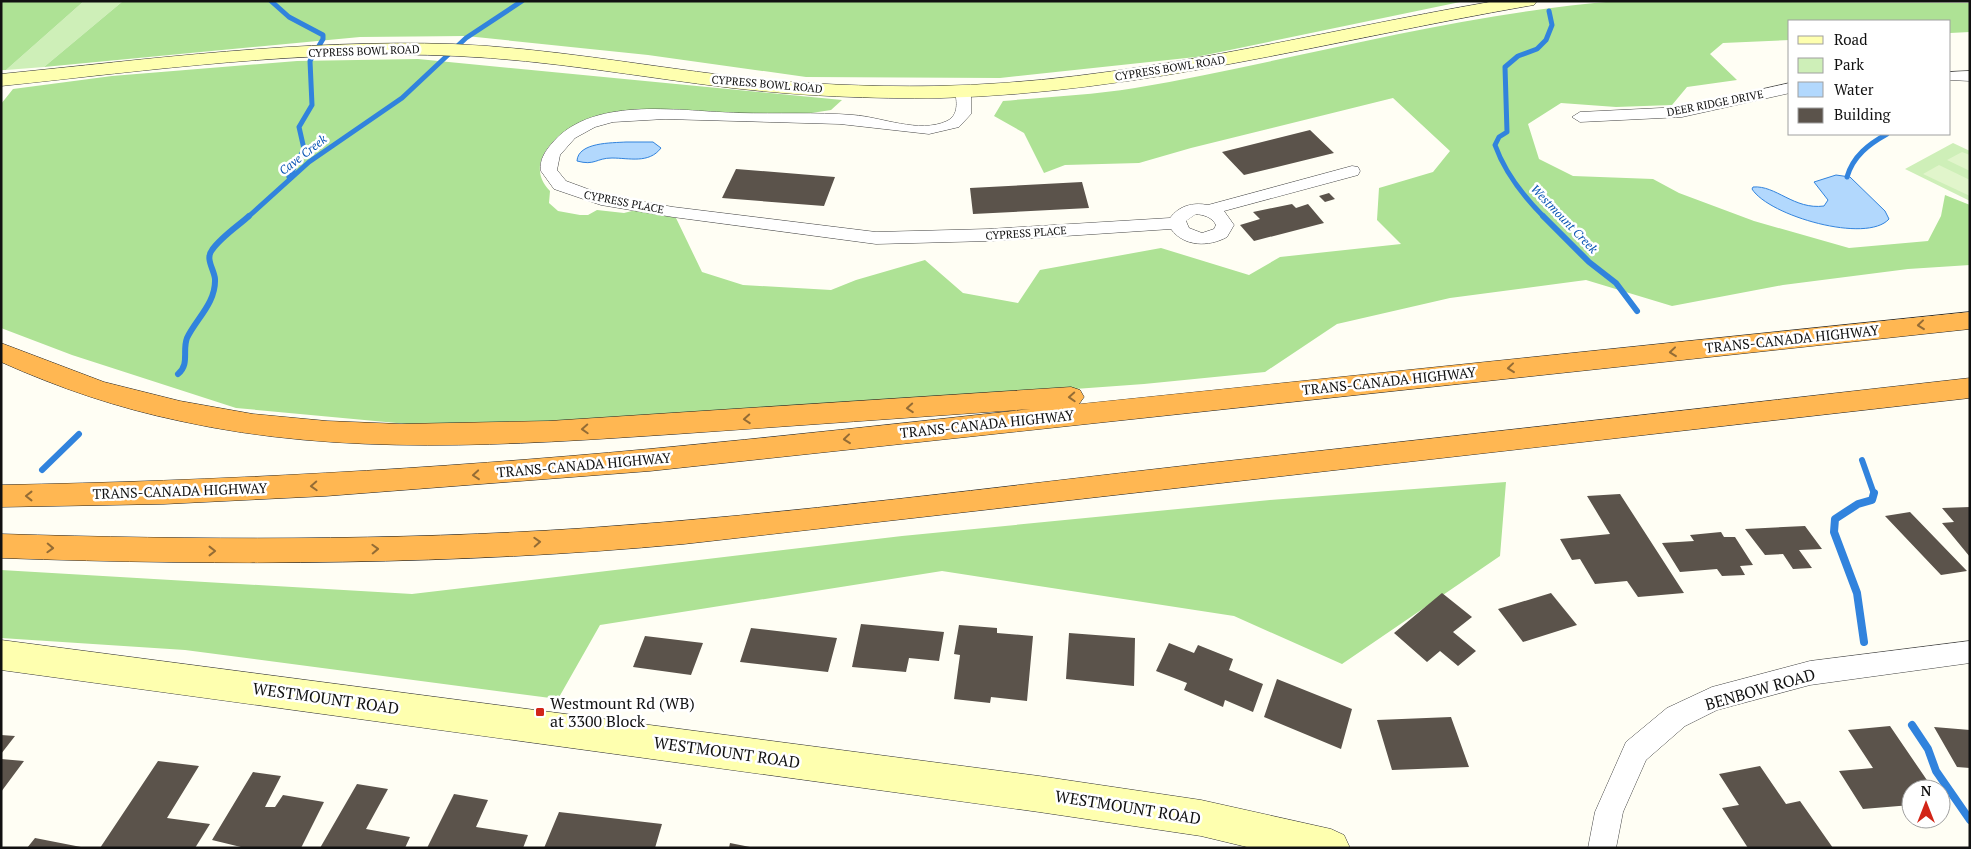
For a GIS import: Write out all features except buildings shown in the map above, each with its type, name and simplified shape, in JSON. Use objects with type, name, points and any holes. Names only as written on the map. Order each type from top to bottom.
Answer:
[{"type":"highway","name":"TRANS-CANADA HIGHWAY","points":[[1,496],[233,490],[492,474],[650,460],[1970,320]]},
{"type":"highway","points":[[1,352],[109,393],[193,414],[289,428],[377,434],[534,432],[1077,396],[1313,389]]},
{"type":"highway","points":[[1,546],[170,551],[304,550],[478,545],[638,536],[823,518],[1970,388]]},
{"type":"street","name":"CYPRESS BOWL ROAD","points":[[1,80],[272,55],[408,50],[531,56],[782,86],[911,92],[963,91],[1060,85],[1156,71],[1528,1]]},
{"type":"street","points":[[1951,76],[1970,76]]},
{"type":"street","name":"DEER RIDGE DRIVE","points":[[1580,117],[1682,112],[1788,88]]},
{"type":"street","name":"CYPRESS PLACE","points":[[963,91],[965,112],[961,117],[946,126],[927,129],[842,119],[625,115],[586,126],[568,134],[551,156],[548,171],[553,179],[565,188],[601,200],[673,212],[876,238],[989,235],[1177,223]]},
{"type":"street","points":[[1208,211],[1220,217],[1225,225],[1217,236],[1204,239],[1190,236],[1179,229],[1177,223],[1179,216],[1188,210],[1208,211],[1231,203],[1352,172]]},
{"type":"street","name":"BENBOW ROAD","points":[[1602,848],[1609,812],[1636,751],[1676,718],[1712,700],[1810,674],[1970,652]]},
{"type":"street","name":"WESTMOUNT ROAD","points":[[1,656],[1038,794],[1201,818],[1331,848]]},
{"type":"green space","points":[[1,1],[84,1],[6,70],[1,70]]},
{"type":"green space","points":[[84,1],[123,1],[44,67],[6,70]]},
{"type":"green space","points":[[123,1],[1465,1],[1196,57],[1000,78],[806,77],[648,55],[466,36],[360,37],[44,67]]},
{"type":"green space","points":[[1618,1],[1970,3],[1970,32],[1951,33],[1951,20],[1788,20],[1788,40],[1723,43],[1710,54],[1737,80],[1687,87],[1672,105],[1616,107],[1561,103],[1528,124],[1539,159],[1573,176],[1653,179],[1679,193],[1754,221],[1849,248],[1928,241],[1941,216],[1945,195],[1970,205],[1970,265],[1908,269],[1783,285],[1672,306],[1586,280],[1450,298],[1337,324],[1265,372],[1144,384],[670,418],[418,425],[236,408],[72,355],[1,328],[1,104],[13,89],[112,76],[297,61],[418,59],[842,100],[831,110],[805,114],[663,112],[576,126],[558,137],[544,153],[540,172],[543,181],[550,191],[549,203],[558,211],[580,215],[588,215],[597,210],[624,213],[636,210],[676,218],[702,272],[743,285],[831,290],[856,280],[925,260],[963,293],[1018,303],[1040,270],[1161,248],[1249,275],[1280,257],[1401,244],[1377,220],[1379,188],[1433,172],[1450,151],[1393,98],[1191,148],[1139,163],[1065,165],[1044,173],[1024,133],[994,116],[1003,101],[1135,88],[1436,27],[1557,7]]},
{"type":"green space","points":[[1953,143],[1970,151],[1970,201],[1905,169]]},
{"type":"green space","points":[[1962,152],[1970,155],[1970,171],[1947,160]]},
{"type":"green space","points":[[1939,165],[1970,180],[1970,196],[1923,174]]},
{"type":"green space","points":[[1506,482],[1500,556],[1342,664],[1234,616],[942,571],[600,625],[558,699],[185,650],[1,638],[1,570],[412,594],[902,536],[1270,500]]},
{"type":"water","points":[[653,142],[661,148],[656,153],[645,158],[607,158],[588,163],[577,161],[583,150],[589,147],[605,143]]},
{"type":"water","points":[[1836,175],[1850,177],[1885,211],[1889,219],[1877,226],[1861,229],[1819,224],[1777,209],[1762,199],[1752,189],[1753,187],[1761,187],[1803,204],[1824,206],[1828,200],[1814,182]]},
{"type":"waterway","points":[[271,1],[289,17],[323,35],[323,39],[310,61],[312,105],[299,127],[304,149],[289,177]]},
{"type":"waterway","name":"Cave Creek","points":[[248,217],[309,162],[402,98],[466,38],[522,1]]},
{"type":"waterway","name":"Westmount Creek","points":[[1544,217],[1515,184],[1495,145],[1499,137],[1507,132],[1505,67],[1518,56],[1537,49],[1546,40],[1552,25],[1549,11]]},
{"type":"waterway","points":[[1847,177],[1853,163],[1863,151],[1885,135]]},
{"type":"waterway","name":"Cave Creek","points":[[178,374],[184,366],[187,338],[212,296],[215,279],[209,257],[210,253],[220,241],[249,216]]},
{"type":"waterway","name":"Westmount Creek","points":[[1544,217],[1589,262],[1616,283],[1637,311]]},
{"type":"waterway","name":"Cave Creek","points":[[42,470],[79,434]]},
{"type":"waterway","name":"Westmount Creek","points":[[1862,460],[1874,494]]},
{"type":"waterway","name":"Westmount Creek","points":[[1864,642],[1857,593],[1834,532],[1835,519],[1858,504],[1872,500],[1874,494]]},
{"type":"waterway","name":"Westmount Creek","points":[[1912,725],[1928,749],[1936,771],[1970,820]]},
{"type":"place","name":"Westmount Rd (WB) at 3300 Block","points":[[540,712]]}]
